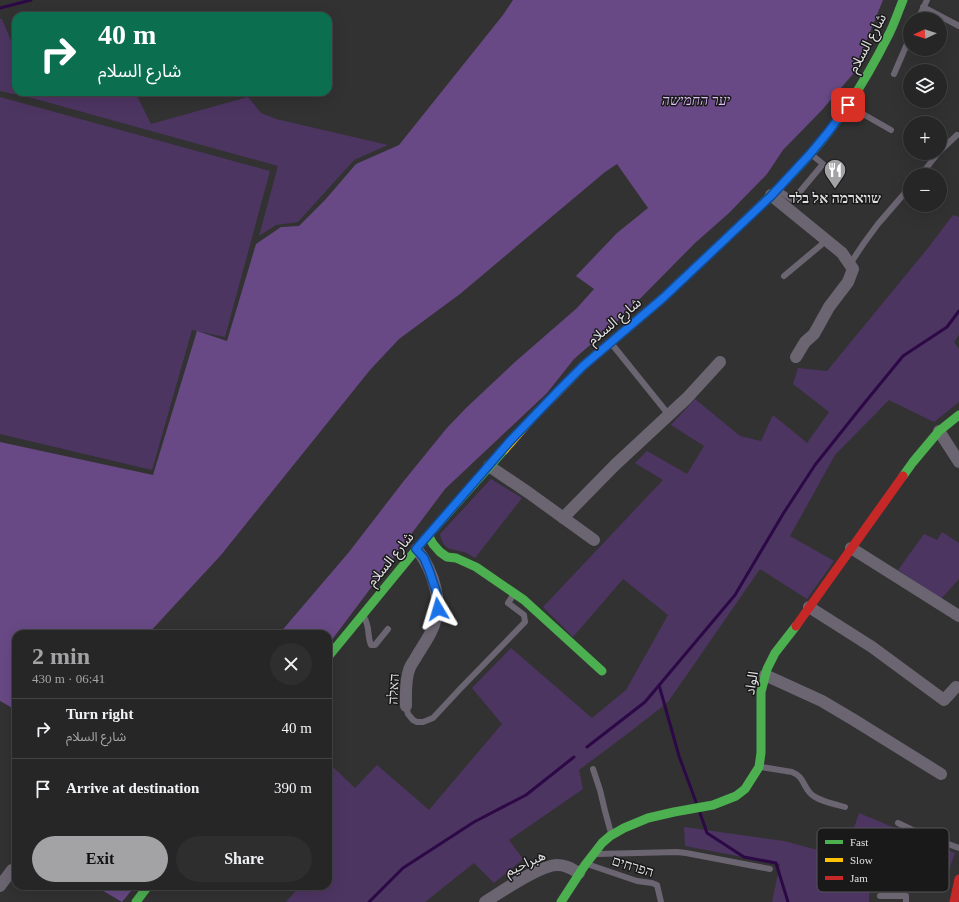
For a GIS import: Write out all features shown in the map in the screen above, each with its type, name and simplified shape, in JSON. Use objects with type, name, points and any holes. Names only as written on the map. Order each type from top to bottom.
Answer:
[{"type":"street","name":"شارع السلام","points":[[332,652],[416,549],[532,418],[583,366],[663,298],[774,192],[810,154],[848,105],[865,78],[888,36],[903,0]]},
{"type":"street","points":[[774,192],[842,253],[853,269],[848,282],[829,307],[814,334],[804,342],[796,357]]},
{"type":"street","points":[[563,518],[615,465],[687,398],[720,362]]},
{"type":"street","name":"الواد","points":[[561,902],[582,868],[611,834],[638,821],[713,805],[736,796],[745,789],[759,767],[761,753],[761,692],[767,668],[775,652],[913,462],[939,431],[959,415]]},
{"type":"street","points":[[939,431],[959,462]]},
{"type":"street","points":[[489,466],[594,540]]},
{"type":"street","points":[[428,535],[440,552],[448,557],[456,558],[476,567],[524,600],[602,671]]},
{"type":"street","points":[[852,548],[959,616]]},
{"type":"street","name":"האלה","points":[[406,706],[406,684],[409,669],[432,632],[438,609],[437,594],[429,570],[424,558],[416,549]]},
{"type":"street","points":[[809,607],[872,647],[944,700],[956,687]]},
{"type":"street","points":[[765,674],[835,709],[941,774]]},
{"type":"street","name":"هبراحيم","points":[[486,902],[515,883],[547,866],[560,865],[582,868]]},
{"type":"street","points":[[0,886],[12,870]]},
{"type":"street","points":[[954,902],[959,879]]},
{"type":"street","points":[[136,902],[145,890]]},
{"type":"lane","points":[[921,12],[927,0]]},
{"type":"lane","points":[[923,7],[959,26]]},
{"type":"lane","points":[[894,74],[903,53]]},
{"type":"lane","points":[[848,105],[891,130]]},
{"type":"lane","points":[[947,144],[957,135]]},
{"type":"lane","points":[[774,192],[793,200],[823,164],[810,154]]},
{"type":"lane","points":[[926,168],[933,160]]},
{"type":"lane","points":[[850,264],[878,224],[903,196]]},
{"type":"lane","points":[[784,276],[827,240]]},
{"type":"lane","points":[[610,342],[669,415]]},
{"type":"lane","name":"האלה","points":[[406,706],[408,714],[417,722],[423,722],[433,718],[525,622],[524,615],[508,603],[514,593]]},
{"type":"lane","points":[[362,615],[367,622],[369,642],[371,645],[374,645],[388,629]]},
{"type":"lane","points":[[759,767],[792,772],[801,778],[811,794],[818,798],[845,807]]},
{"type":"lane","points":[[592,769],[600,790],[611,834]]},
{"type":"lane","points":[[898,823],[908,828]]},
{"type":"lane","points":[[949,844],[959,848]]},
{"type":"lane","points":[[593,854],[686,852],[770,869]]},
{"type":"lane","name":"הפרחים","points":[[582,868],[652,883],[657,886],[661,902]]},
{"type":"lane","points":[[880,896],[906,896],[906,902]]},
{"type":"shaded area","points":[[0,19],[2,19],[12,43],[12,94],[0,91]]},
{"type":"shaded area","points":[[23,96],[137,96],[151,124],[248,97],[261,113],[276,119],[388,145],[354,160],[298,222],[276,225],[259,236],[278,166]]},
{"type":"shaded area","points":[[0,97],[270,171],[225,337],[192,330],[152,470],[0,434]]},
{"type":"shaded area","points":[[953,215],[959,217],[959,335],[954,342],[959,349],[959,402],[934,422],[889,400],[835,455],[790,536],[834,561],[807,599],[760,569],[668,702],[579,770],[583,789],[509,840],[523,859],[494,883],[474,863],[425,902],[286,902],[296,890],[332,890],[332,768],[333,767],[355,788],[377,765],[429,810],[502,724],[472,688],[511,648],[592,718],[626,690],[668,615],[623,579],[573,637],[543,607],[663,480],[635,463],[647,451],[687,474],[704,446],[671,425],[695,399],[740,436],[761,441],[773,415],[807,443],[829,412],[793,384],[798,368],[827,371],[928,248]]},
{"type":"shaded area","points":[[491,479],[522,498],[475,558],[467,553],[450,549],[444,544],[440,534]]},
{"type":"shaded area","points":[[942,532],[959,543],[959,579],[941,599],[898,570],[924,534],[937,540]]},
{"type":"shaded area","points":[[859,813],[895,828],[854,828]]},
{"type":"shaded area","points":[[684,827],[784,841],[817,850],[817,892],[869,892],[869,902],[772,902],[780,864],[685,846]]},
{"type":"shaded area","points":[[949,850],[955,853],[949,870]]},
{"type":"green space","name":"יער החמישה","points":[[513,0],[883,0],[853,74],[822,110],[783,150],[767,174],[729,213],[695,243],[621,318],[574,359],[547,393],[445,489],[332,640],[332,630],[282,630],[349,552],[446,429],[515,362],[577,308],[594,289],[576,276],[617,233],[648,208],[617,164],[605,172],[460,294],[399,339],[370,370],[221,555],[152,630],[12,630],[12,708],[0,701],[0,442],[153,475],[197,331],[227,341],[256,244],[281,227],[299,226],[325,200],[356,164],[399,145],[503,15]]},
{"type":"green space","points":[[102,890],[132,890],[122,902]]},
{"type":"waterway","points":[[0,8],[31,0]]},
{"type":"waterway","points":[[587,747],[645,702],[735,595],[783,514],[815,465],[862,406],[903,356],[947,327],[959,311]]},
{"type":"waterway","points":[[659,685],[679,756],[696,802]]},
{"type":"waterway","points":[[369,902],[403,868],[474,822],[526,795],[574,757]]},
{"type":"waterway","points":[[700,813],[707,833],[744,857],[776,863],[788,902]]},
{"type":"traffic: fast","points":[[684,278],[777,190],[830,131],[871,69],[890,32],[903,0]]},
{"type":"traffic: fast","points":[[903,476],[939,431],[959,415]]},
{"type":"traffic: fast","points":[[332,652],[424,540],[504,450]]},
{"type":"traffic: fast","points":[[428,535],[433,544],[447,557],[456,558],[476,567],[524,600],[602,671]]},
{"type":"traffic: fast","points":[[561,902],[585,865],[602,843],[610,836],[624,828],[648,818],[713,805],[736,796],[745,789],[759,767],[761,753],[761,692],[767,669],[775,653],[796,626]]},
{"type":"traffic: fast","points":[[136,902],[145,890]]},
{"type":"traffic: slow","points":[[504,450],[532,418],[583,366],[663,298],[684,278]]},
{"type":"traffic: jam","points":[[796,626],[903,476]]},
{"type":"traffic: jam","points":[[954,902],[959,879]]},
{"type":"place","name":"שווארמה אל בלד","points":[[835,190]]},
{"type":"route","points":[[438,609],[437,594],[429,570],[424,558],[416,549],[510,441],[559,390],[583,366],[663,298],[771,196],[810,154],[848,105]]}]
